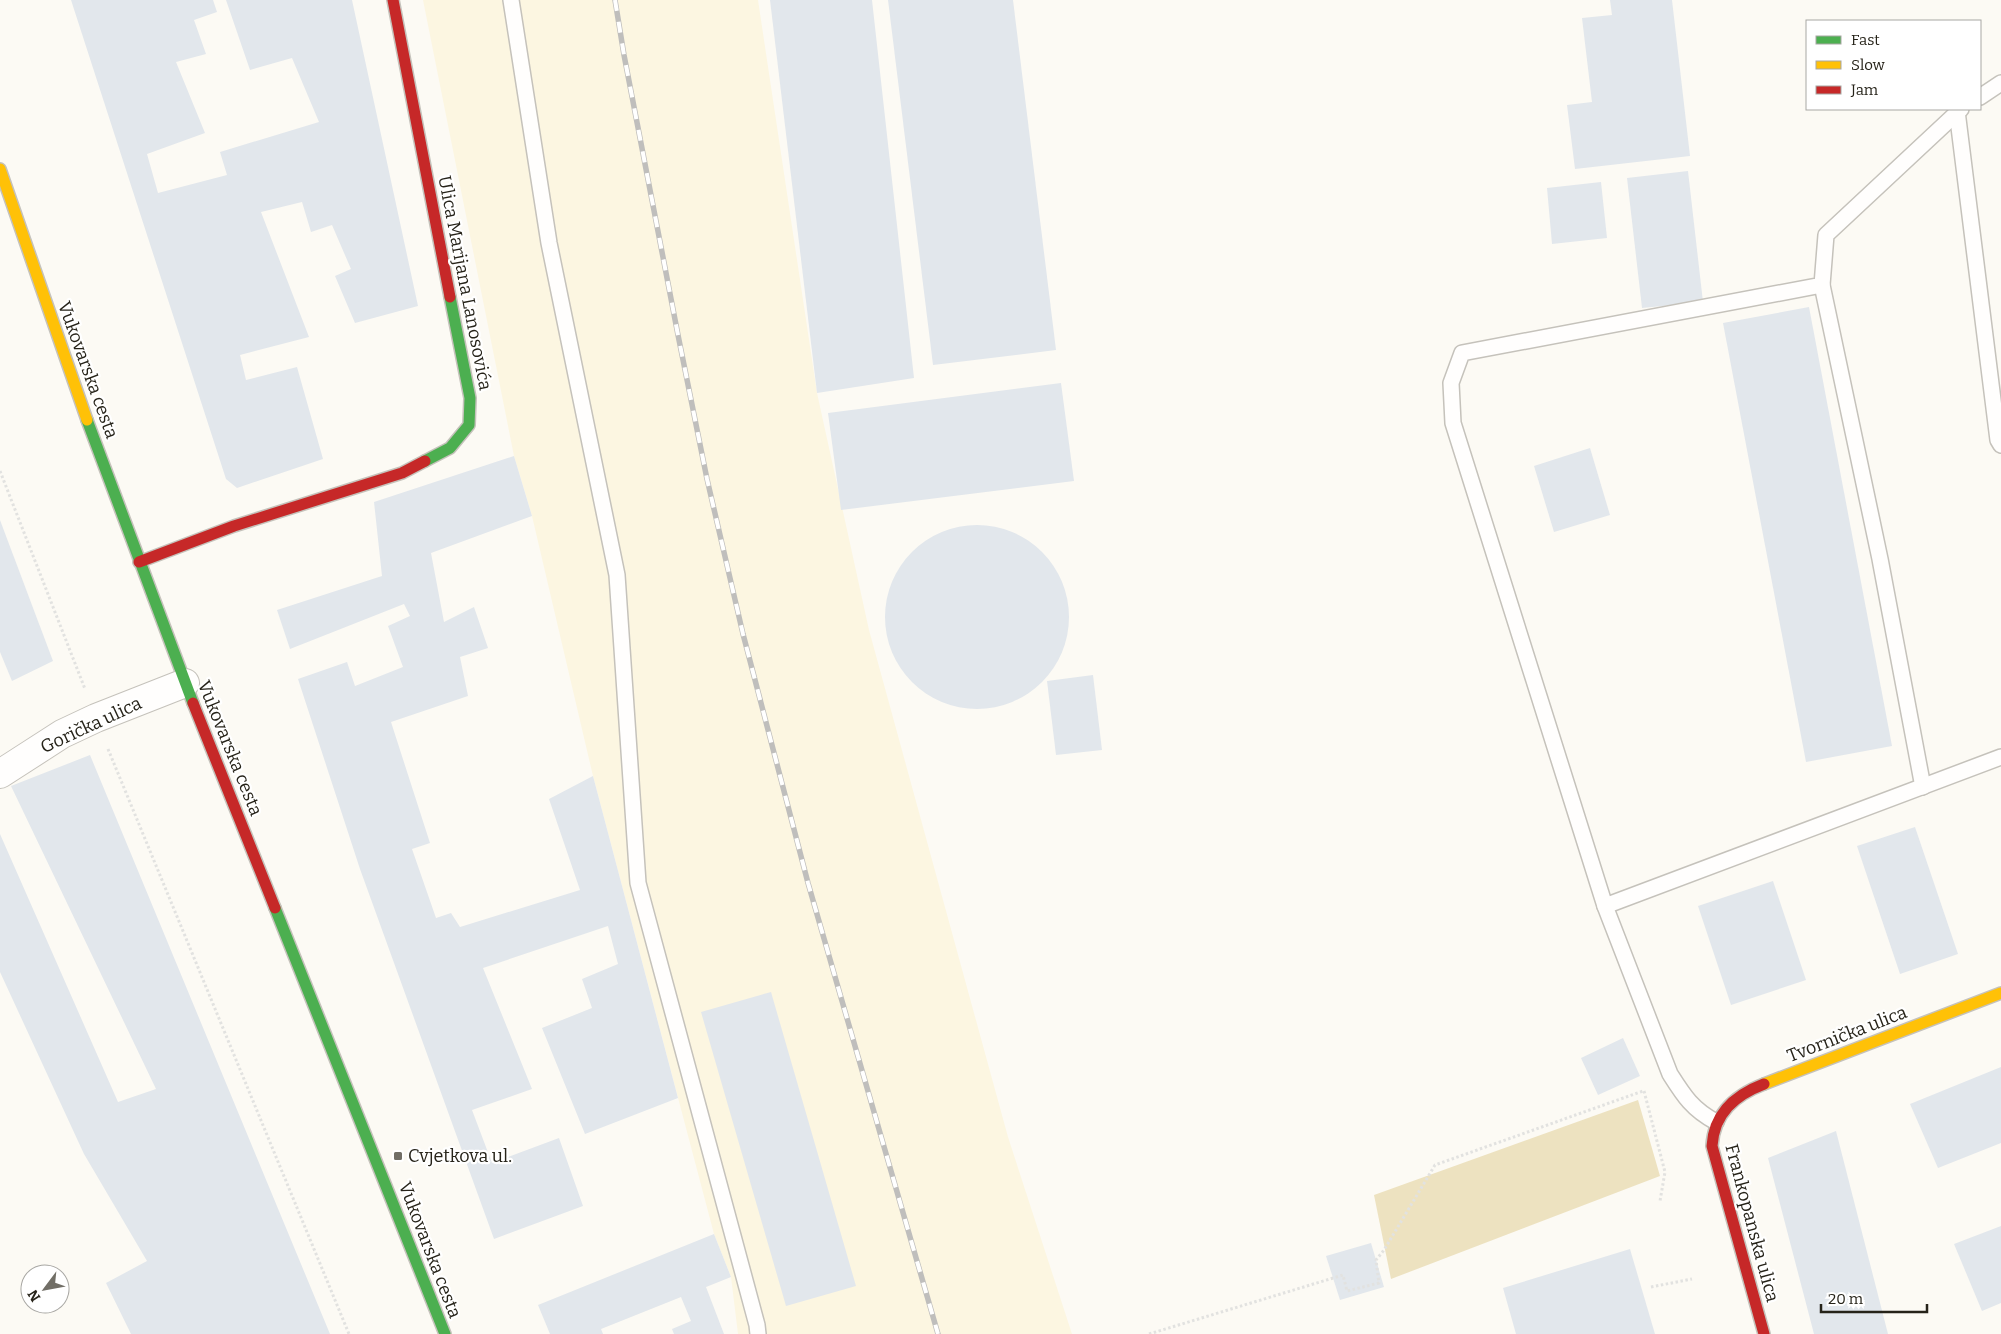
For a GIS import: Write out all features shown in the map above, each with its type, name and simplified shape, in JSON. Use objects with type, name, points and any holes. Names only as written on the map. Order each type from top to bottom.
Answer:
[{"type":"street","name":"Ulica Marijana Lanosovića","points":[[139,562],[234,526],[402,472],[450,448],[469,425],[470,398],[393,0]]},
{"type":"street","name":"Vukovarska cesta","points":[[0,169],[63,356],[185,683],[445,1334]]},
{"type":"street","name":"Gorička ulica","points":[[0,774],[62,734],[96,718],[185,683]]},
{"type":"street","name":"Tvornička ulica","points":[[1716,1122],[1724,1110],[1736,1099],[1754,1088],[2001,993]]},
{"type":"street","name":"Frankopanska ulica","points":[[1716,1122],[1712,1134],[1712,1146],[1764,1334]]},
{"type":"lane","points":[[511,0],[549,243],[616,575],[638,883],[758,1334]]},
{"type":"lane","points":[[1981,96],[2001,84]]},
{"type":"lane","points":[[1923,787],[1880,558],[1822,286],[1826,235],[1959,110]]},
{"type":"lane","points":[[1959,110],[1998,440],[2001,445]]},
{"type":"lane","points":[[1716,1122],[1699,1113],[1682,1094],[1670,1074],[1605,906],[1453,424],[1451,382],[1462,352],[1822,286]]},
{"type":"lane","points":[[1605,906],[2001,757]]},
{"type":"path","points":[[0,471],[96,718],[349,1334]]},
{"type":"path","points":[[1149,1334],[1343,1275],[1347,1291],[1379,1283],[1376,1260],[1384,1250],[1435,1165],[1643,1091],[1670,1074]]},
{"type":"path","points":[[1643,1091],[1665,1172],[1660,1202]]},
{"type":"path","points":[[1651,1287],[1692,1279]]},
{"type":"shaded area","points":[[423,0],[758,0],[817,393],[869,630],[1008,1137],[1072,1334],[738,1334],[731,1277],[714,1234],[593,776],[532,516],[514,456]]},
{"type":"shaded area","points":[[1638,1100],[1660,1176],[1391,1279],[1374,1195]]},
{"type":"building","points":[[71,0],[213,0],[217,12],[194,20],[206,54],[176,62],[205,133],[147,154],[158,193],[227,175],[220,152],[319,122],[292,58],[250,70],[226,0],[352,0],[418,306],[355,323],[335,276],[351,269],[332,225],[311,232],[302,202],[261,212],[309,337],[240,355],[246,380],[297,367],[323,459],[237,488],[226,479]]},
{"type":"building","points":[[770,0],[872,0],[914,378],[817,393]]},
{"type":"building","points":[[888,0],[1013,0],[1056,350],[933,365]]},
{"type":"building","points":[[1610,0],[1672,0],[1690,156],[1575,169],[1567,105],[1592,102],[1582,18],[1612,15]]},
{"type":"building","points":[[1688,171],[1703,302],[1642,308],[1627,178]]},
{"type":"building","points":[[1601,182],[1607,238],[1552,244],[1547,188]]},
{"type":"building","points":[[1809,307],[1892,746],[1806,762],[1723,323]]},
{"type":"building","points":[[1061,383],[1074,481],[841,510],[828,413]]},
{"type":"building","points":[[1590,448],[1610,515],[1554,532],[1534,466]]},
{"type":"building","points":[[514,456],[532,516],[431,553],[444,622],[474,607],[488,648],[460,657],[468,696],[391,722],[430,843],[412,849],[436,918],[451,913],[460,927],[580,890],[549,799],[593,776],[678,1098],[585,1134],[542,1028],[592,1008],[582,979],[618,964],[608,926],[483,968],[532,1089],[472,1110],[492,1163],[559,1138],[583,1206],[494,1239],[360,869],[298,679],[347,662],[355,686],[403,667],[388,626],[410,616],[404,604],[290,649],[277,610],[382,576],[374,502]]},
{"type":"building","points":[[0,520],[53,661],[12,681],[0,652]]},
{"type":"building","points":[[977,525],[995,527],[1012,532],[1042,552],[1062,582],[1067,599],[1069,617],[1067,635],[1062,652],[1042,682],[1012,702],[995,707],[977,709],[959,707],[942,702],[912,682],[892,652],[887,635],[885,617],[887,599],[892,582],[912,552],[942,532],[959,527]]},
{"type":"building","points":[[1093,675],[1102,750],[1056,755],[1047,681]]},
{"type":"building","points":[[90,755],[330,1334],[131,1334],[106,1283],[147,1261],[84,1154],[0,972],[0,834],[118,1102],[156,1089],[11,786]]},
{"type":"building","points":[[1915,827],[1958,954],[1900,974],[1857,846]]},
{"type":"building","points":[[1773,881],[1806,980],[1731,1005],[1698,906]]},
{"type":"building","points":[[771,992],[856,1286],[786,1306],[701,1012]]},
{"type":"building","points":[[1623,1038],[1640,1076],[1598,1095],[1581,1058]]},
{"type":"building","points":[[2001,1067],[2001,1143],[1938,1168],[1910,1104]]},
{"type":"building","points":[[1836,1131],[1888,1334],[1814,1334],[1768,1158]]},
{"type":"building","points":[[2001,1226],[2001,1303],[1982,1311],[1954,1244]]},
{"type":"building","points":[[714,1234],[731,1277],[706,1287],[724,1334],[674,1334],[672,1329],[691,1321],[681,1297],[601,1329],[603,1334],[550,1334],[538,1305]]},
{"type":"building","points":[[1371,1243],[1384,1287],[1340,1300],[1326,1256]]},
{"type":"building","points":[[1630,1249],[1655,1334],[1516,1334],[1503,1288]]},
{"type":"railway","points":[[615,0],[624,55],[707,479],[743,634],[808,883],[938,1334]]},
{"type":"traffic: fast","points":[[425,461],[450,448],[469,425],[470,398],[450,297]]},
{"type":"traffic: fast","points":[[87,420],[193,703]]},
{"type":"traffic: fast","points":[[275,908],[445,1334]]},
{"type":"traffic: slow","points":[[0,169],[87,420]]},
{"type":"traffic: slow","points":[[1764,1084],[2001,993]]},
{"type":"traffic: jam","points":[[393,0],[450,297]]},
{"type":"traffic: jam","points":[[139,562],[234,526],[402,473],[425,461]]},
{"type":"traffic: jam","points":[[193,703],[275,908]]},
{"type":"traffic: jam","points":[[1764,1084],[1744,1094],[1728,1107],[1717,1124],[1712,1146],[1764,1334]]},
{"type":"place","name":"Cvjetkova ul.","points":[[398,1156]]}]
